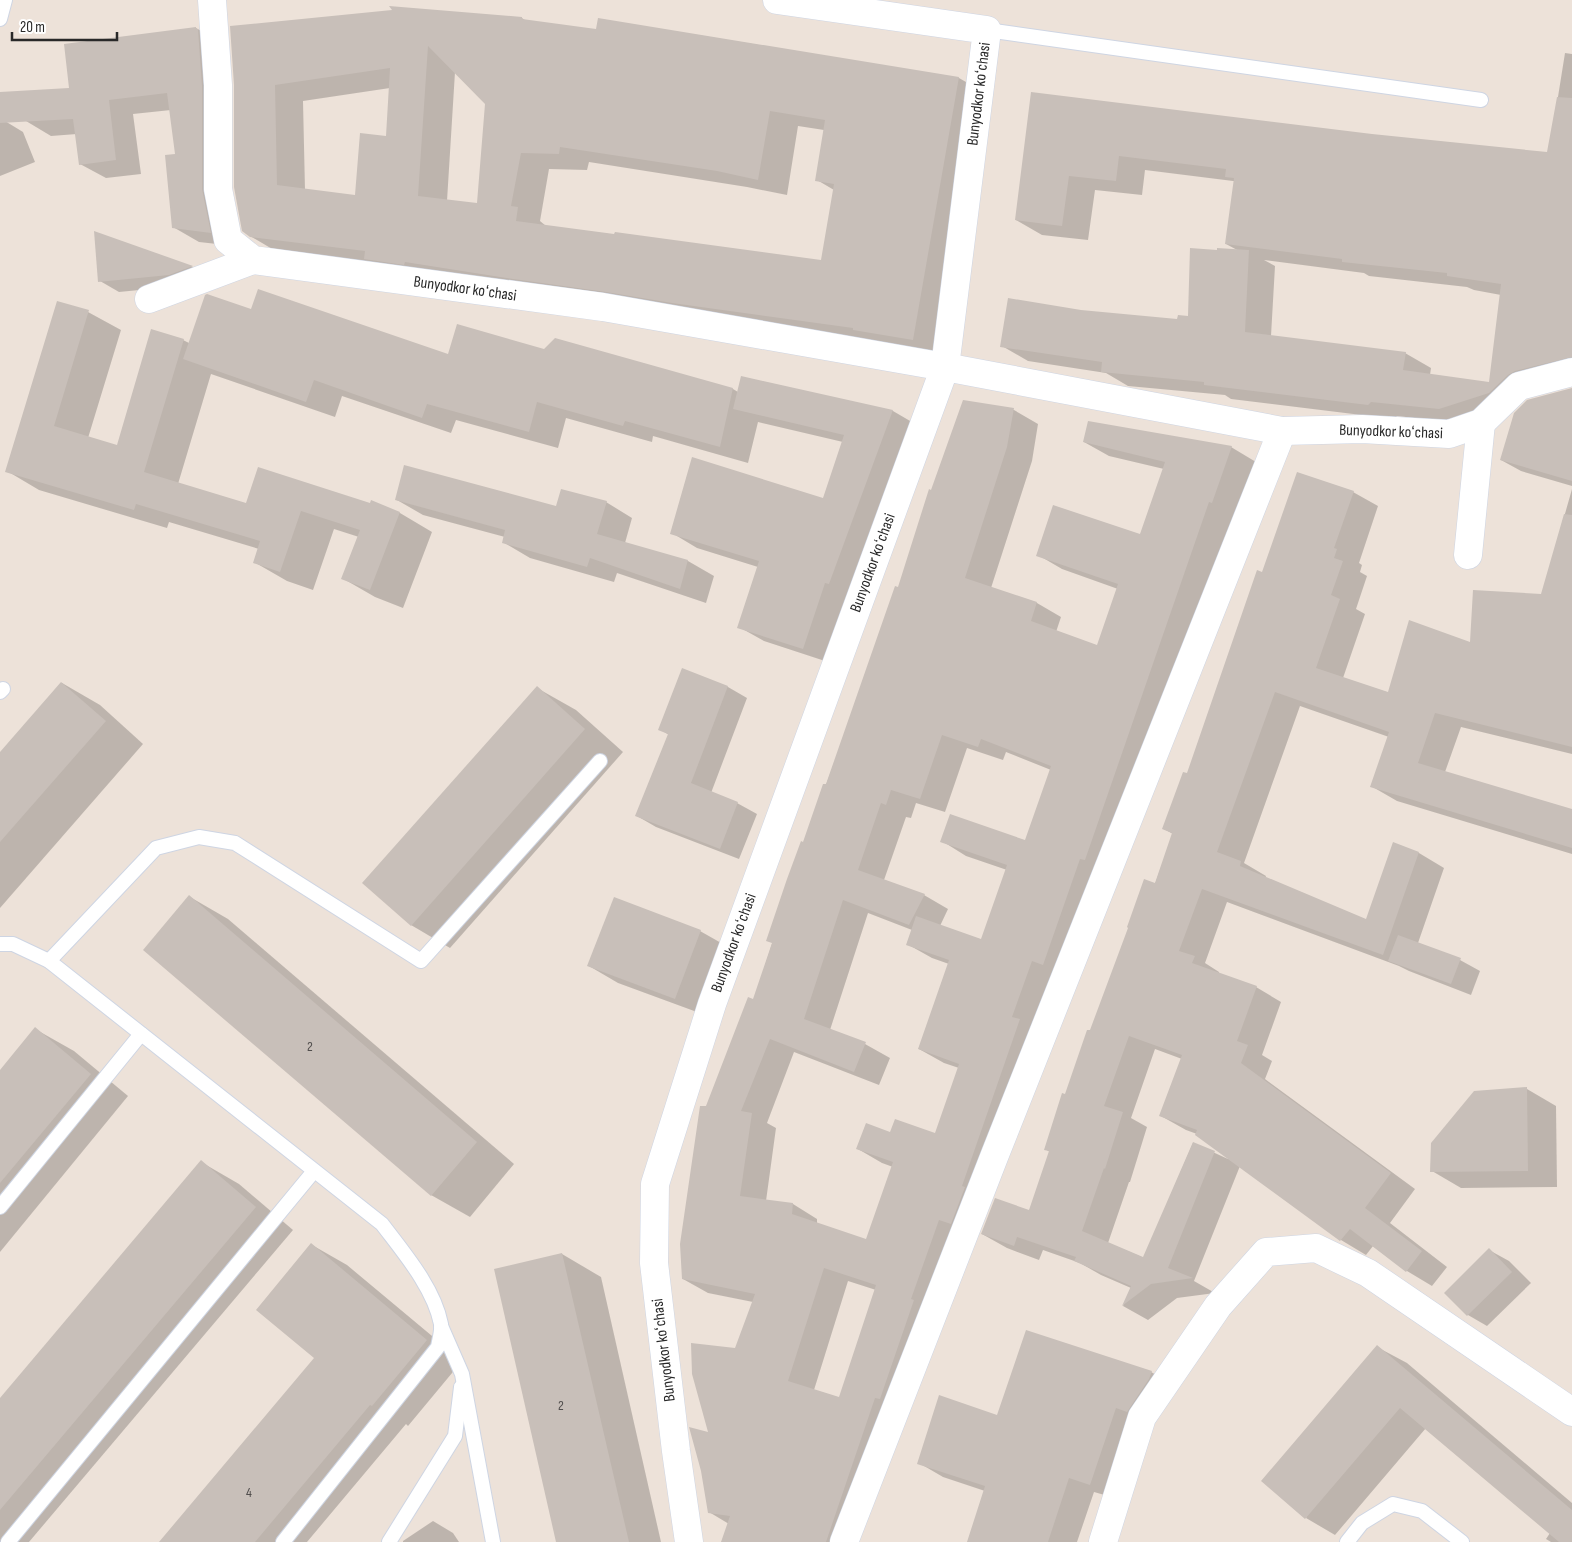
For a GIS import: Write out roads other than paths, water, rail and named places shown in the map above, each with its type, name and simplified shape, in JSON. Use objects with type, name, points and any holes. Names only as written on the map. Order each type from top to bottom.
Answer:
[{"type":"street","points":[[212,0],[218,85],[218,189],[228,240],[253,260]]},
{"type":"street","name":"Bunyodkor koʻchasi","points":[[690,1542],[676,1450],[654,1263],[655,1184],[712,1004],[945,367],[987,30],[778,0]]},
{"type":"street","points":[[149,299],[253,260]]},
{"type":"street","name":"Bunyodkor koʻchasi","points":[[253,260],[602,307],[945,367],[1282,431],[1362,429],[1449,434],[1481,424],[1519,386],[1572,372]]},
{"type":"street","points":[[1468,555],[1481,424]]},
{"type":"street","points":[[844,1542],[994,1157],[1282,431]]},
{"type":"street","points":[[1103,1542],[1142,1418],[1218,1306],[1266,1252],[1316,1248],[1368,1272],[1572,1412]]},
{"type":"lane","points":[[0,20],[6,0]]},
{"type":"lane","points":[[987,30],[1481,100]]},
{"type":"lane","points":[[49,961],[156,848],[199,837],[235,843],[421,960],[600,761]]},
{"type":"lane","points":[[0,944],[13,944],[49,961],[382,1224],[413,1264],[433,1301],[441,1326],[462,1374],[494,1542]]},
{"type":"lane","points":[[0,1207],[141,1034]]},
{"type":"lane","points":[[8,1542],[314,1171]]},
{"type":"lane","points":[[283,1542],[438,1347],[441,1326]]},
{"type":"lane","points":[[389,1542],[455,1436],[462,1374]]},
{"type":"lane","points":[[1347,1542],[1362,1523],[1393,1504],[1422,1511],[1462,1542]]}]
